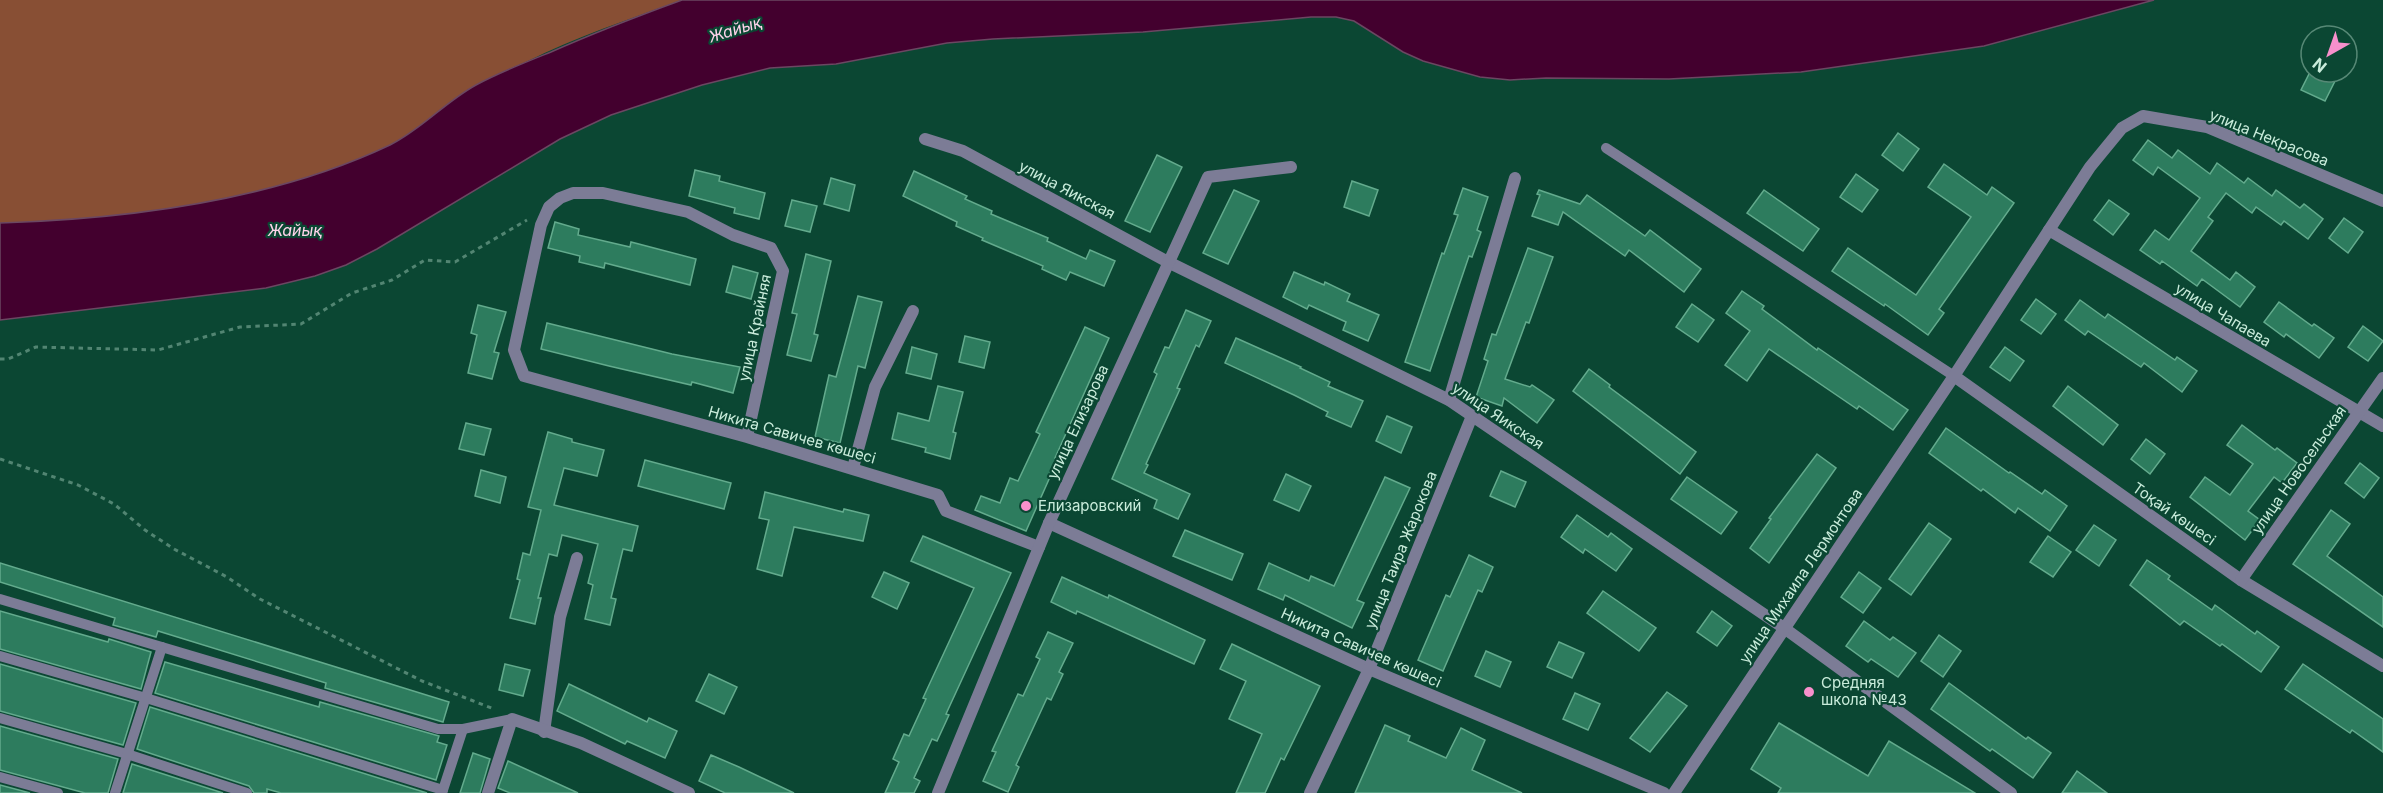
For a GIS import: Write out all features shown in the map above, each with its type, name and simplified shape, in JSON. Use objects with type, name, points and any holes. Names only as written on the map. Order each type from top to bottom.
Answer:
[{"type":"street","name":"улица Некрасова","points":[[2049,230],[2090,167],[2122,128],[2143,116],[2207,127],[2383,201]]},
{"type":"street","name":"улица Яикская","points":[[925,139],[963,151],[1168,262],[1449,400],[1784,628],[2011,793]]},
{"type":"street","name":"улица Елизарова","points":[[938,793],[1049,523],[1208,177],[1291,167]]},
{"type":"street","points":[[1449,400],[1515,178]]},
{"type":"street","name":"улица Крайняя","points":[[549,207],[560,198],[573,194],[603,193],[687,212],[733,235],[771,248],[783,271],[747,437]]},
{"type":"street","name":"Никита Савичев көшесі","points":[[549,207],[541,225],[514,350],[524,376],[747,437],[938,495],[946,511],[1039,547]]},
{"type":"street","name":"улица Михаила Лермонтова","points":[[1674,793],[1954,376],[2049,230]]},
{"type":"street","name":"улица Чапаева","points":[[2049,230],[2383,426]]},
{"type":"street","points":[[853,468],[875,387],[913,311]]},
{"type":"street","name":"Тоқай көшесі","points":[[1954,376],[2241,580],[2383,666]]},
{"type":"street","name":"улица Новосельская","points":[[2241,580],[2383,378]]},
{"type":"street","name":"улица Таира Жарокова","points":[[1310,793],[1369,669],[1472,416]]},
{"type":"street","name":"Никита Савичев көшесі","points":[[1049,523],[1369,669],[1664,793]]},
{"type":"street","points":[[544,732],[560,617],[577,558]]},
{"type":"street","points":[[488,793],[512,719],[581,743],[689,793]]},
{"type":"lane","points":[[1606,148],[1954,376]]},
{"type":"lane","points":[[0,598],[438,729],[463,729],[512,719]]},
{"type":"lane","points":[[115,793],[162,647]]},
{"type":"lane","points":[[0,656],[146,698],[442,792],[463,729]]},
{"type":"lane","points":[[0,718],[127,754],[247,793]]},
{"type":"lane","points":[[0,777],[58,793]]},
{"type":"path","points":[[0,359],[8,359],[36,347],[158,350],[240,327],[301,324],[351,293],[392,280],[425,260],[455,262],[549,207]]},
{"type":"path","points":[[0,459],[87,490],[114,504],[145,530],[174,549],[226,577],[260,599],[422,681],[505,713],[512,719]]},
{"type":"shaded area","points":[[0,0],[682,0],[564,44],[514,68],[390,145],[344,165],[297,181],[248,194],[149,212],[0,223]]},
{"type":"water","name":"Жайық","points":[[682,0],[2154,0],[1984,46],[1801,72],[1669,79],[1510,80],[1480,77],[1423,61],[1403,52],[1354,21],[1336,17],[1311,17],[1143,32],[947,43],[836,64],[770,68],[702,85],[611,115],[560,139],[377,249],[346,265],[315,276],[266,288],[0,320],[0,223],[99,217],[199,204],[297,180],[345,164],[402,139],[454,99],[494,76],[600,31]]},
{"type":"building","points":[[2304,84],[2334,84],[2325,101],[2301,90]]},
{"type":"building","points":[[1898,133],[1919,149],[1903,171],[1882,155]]},
{"type":"building","points":[[2148,140],[2172,158],[2178,150],[2210,174],[2217,163],[2244,183],[2248,178],[2272,196],[2276,190],[2300,208],[2304,204],[2323,219],[2308,239],[2284,221],[2281,225],[2256,207],[2252,213],[2226,193],[2208,217],[2213,221],[2191,251],[2230,280],[2236,272],[2255,287],[2240,307],[2202,279],[2197,286],[2162,261],[2160,264],[2140,250],[2155,230],[2169,240],[2200,198],[2158,167],[2153,175],[2133,160]]},
{"type":"building","points":[[1157,155],[1182,167],[1150,232],[1125,221]]},
{"type":"building","points":[[1944,164],[1987,195],[1992,187],[2014,203],[1939,309],[1944,313],[1928,335],[1885,304],[1884,306],[1832,271],[1848,248],[1916,295],[1971,217],[1928,187]]},
{"type":"building","points":[[695,170],[720,176],[719,181],[765,193],[759,219],[734,213],[735,208],[689,196]]},
{"type":"building","points":[[914,171],[967,196],[965,199],[992,211],[991,214],[1048,238],[1047,241],[1086,259],[1090,250],[1115,261],[1104,286],[1070,272],[1066,280],[1042,269],[1043,266],[982,240],[983,238],[956,226],[957,222],[903,196]]},
{"type":"building","points":[[1856,174],[1878,190],[1862,212],[1840,197]]},
{"type":"building","points":[[831,178],[855,185],[849,211],[824,204]]},
{"type":"building","points":[[1352,181],[1378,190],[1369,216],[1344,207]]},
{"type":"building","points":[[1463,188],[1488,197],[1477,230],[1481,232],[1472,257],[1469,256],[1430,371],[1405,362],[1442,253],[1444,254],[1458,215],[1454,214]]},
{"type":"building","points":[[1234,190],[1259,201],[1228,264],[1203,253]]},
{"type":"building","points":[[1539,190],[1580,204],[1587,195],[1645,236],[1650,230],[1701,269],[1684,292],[1629,250],[1625,256],[1563,212],[1558,225],[1532,216],[1540,195],[1537,194]]},
{"type":"building","points":[[1764,190],[1819,229],[1803,251],[1747,213]]},
{"type":"building","points":[[792,200],[817,206],[810,232],[785,226]]},
{"type":"building","points":[[2109,200],[2129,214],[2113,235],[2094,220]]},
{"type":"building","points":[[2344,218],[2363,232],[2348,253],[2329,238]]},
{"type":"building","points":[[555,222],[579,229],[578,235],[630,247],[631,242],[696,259],[690,285],[605,263],[604,268],[579,262],[580,256],[548,248]]},
{"type":"building","points":[[1528,248],[1553,257],[1529,323],[1526,322],[1505,379],[1530,387],[1532,385],[1554,400],[1537,423],[1504,398],[1502,406],[1476,397],[1488,361],[1484,359],[1492,334],[1496,335]]},
{"type":"building","points":[[806,254],[831,261],[814,334],[818,335],[811,361],[787,355],[797,314],[792,313]]},
{"type":"building","points":[[733,266],[758,273],[751,299],[726,292]]},
{"type":"building","points":[[1294,272],[1324,285],[1325,282],[1350,294],[1347,301],[1379,315],[1368,341],[1343,330],[1346,322],[1309,305],[1307,309],[1283,297]]},
{"type":"building","points":[[1742,291],[1764,306],[1762,309],[1817,350],[1818,348],[1908,410],[1893,430],[1859,406],[1857,409],[1769,349],[1747,381],[1725,365],[1750,331],[1726,313]]},
{"type":"building","points":[[858,296],[882,302],[865,368],[858,366],[840,443],[815,437],[829,375],[836,377]]},
{"type":"building","points":[[2036,299],[2056,314],[2041,334],[2021,320]]},
{"type":"building","points":[[2080,300],[2105,318],[2108,314],[2175,360],[2177,357],[2197,371],[2182,392],[2144,363],[2141,367],[2088,331],[2085,335],[2065,320]]},
{"type":"building","points":[[2279,302],[2312,326],[2314,324],[2334,338],[2319,358],[2286,334],[2284,337],[2264,322]]},
{"type":"building","points":[[1692,304],[1714,320],[1698,342],[1676,327]]},
{"type":"building","points":[[478,305],[506,312],[494,352],[499,353],[492,379],[468,373],[477,335],[471,333]]},
{"type":"building","points":[[1186,310],[1211,321],[1199,347],[1196,345],[1177,388],[1180,389],[1144,473],[1190,494],[1178,519],[1154,508],[1157,500],[1112,479],[1157,374],[1154,372],[1165,347],[1169,348]]},
{"type":"building","points":[[547,323],[672,354],[740,367],[733,393],[541,349]]},
{"type":"building","points":[[2363,326],[2383,341],[2368,361],[2348,347]]},
{"type":"building","points":[[1085,327],[1109,338],[1055,458],[1058,459],[1026,531],[975,510],[981,496],[1000,503],[1010,478],[1018,481],[1040,434],[1036,432]]},
{"type":"building","points":[[965,336],[990,342],[984,368],[959,362]]},
{"type":"building","points":[[1236,338],[1301,367],[1330,382],[1328,386],[1363,401],[1351,427],[1326,416],[1328,412],[1225,363]]},
{"type":"building","points":[[912,347],[937,354],[931,379],[906,373]]},
{"type":"building","points":[[2005,347],[2024,361],[2010,381],[1990,367]]},
{"type":"building","points":[[1589,369],[1610,385],[1609,387],[1696,452],[1680,474],[1573,391]]},
{"type":"building","points":[[938,386],[963,392],[953,432],[956,433],[950,459],[925,452],[926,448],[892,439],[898,413],[929,421]]},
{"type":"building","points":[[2068,386],[2118,425],[2103,445],[2053,406]]},
{"type":"building","points":[[1387,416],[1412,427],[1401,453],[1376,441]]},
{"type":"building","points":[[466,423],[491,429],[484,455],[459,449]]},
{"type":"building","points":[[2242,425],[2275,450],[2277,448],[2297,463],[2282,483],[2274,477],[2248,511],[2260,520],[2245,540],[2190,497],[2205,477],[2230,495],[2253,464],[2227,445]]},
{"type":"building","points":[[1946,428],[2009,473],[2042,494],[2045,490],[2067,506],[2050,531],[2018,508],[2015,513],[1929,453]]},
{"type":"building","points":[[548,432],[572,439],[572,442],[604,450],[597,476],[564,468],[554,505],[638,526],[632,551],[623,549],[611,598],[616,599],[610,625],[585,619],[593,585],[588,583],[598,544],[562,535],[557,556],[549,554],[538,598],[541,598],[535,624],[510,618],[520,580],[517,579],[523,553],[530,555],[541,510],[528,507]]},
{"type":"building","points":[[2146,439],[2165,454],[2150,474],[2131,459]]},
{"type":"building","points":[[1817,454],[1836,468],[1769,563],[1750,548],[1771,519],[1769,518]]},
{"type":"building","points":[[645,460],[731,483],[724,509],[638,486]]},
{"type":"building","points":[[2360,463],[2379,478],[2364,498],[2345,483]]},
{"type":"building","points":[[481,470],[506,477],[500,503],[475,496]]},
{"type":"building","points":[[1501,471],[1526,482],[1515,507],[1490,496]]},
{"type":"building","points":[[1286,474],[1311,486],[1299,511],[1274,500]]},
{"type":"building","points":[[1385,477],[1410,488],[1357,600],[1364,603],[1352,628],[1285,595],[1283,600],[1258,589],[1269,563],[1309,581],[1311,576],[1334,586]]},
{"type":"building","points":[[1687,477],[1737,512],[1721,534],[1671,499]]},
{"type":"building","points":[[765,492],[843,512],[844,509],[869,515],[863,541],[794,527],[782,576],[757,569],[769,520],[759,518]]},
{"type":"building","points":[[2331,510],[2350,524],[2327,556],[2383,597],[2383,627],[2293,564]]},
{"type":"building","points":[[1577,515],[1608,537],[1611,533],[1632,549],[1616,571],[1585,549],[1583,553],[1561,537]]},
{"type":"building","points":[[1929,523],[1951,539],[1911,595],[1889,579]]},
{"type":"building","points":[[2094,525],[2116,540],[2099,566],[2076,550]]},
{"type":"building","points":[[1185,530],[1243,554],[1232,580],[1173,556]]},
{"type":"building","points":[[923,536],[1011,573],[946,714],[949,715],[937,741],[932,739],[914,778],[920,781],[914,793],[885,793],[899,762],[893,759],[904,734],[909,736],[926,699],[923,698],[974,588],[911,561]]},
{"type":"building","points":[[2048,536],[2071,552],[2053,577],[2030,562]]},
{"type":"building","points":[[1469,555],[1493,567],[1482,592],[1478,590],[1443,671],[1418,660],[1446,595],[1450,597]]},
{"type":"building","points":[[2147,560],[2170,576],[2168,579],[2212,610],[2215,605],[2255,634],[2257,631],[2279,647],[2261,672],[2222,644],[2220,646],[2184,621],[2180,625],[2130,585]]},
{"type":"building","points":[[0,563],[449,702],[443,722],[325,688],[326,683],[158,631],[156,637],[113,625],[115,618],[0,582]]},
{"type":"building","points":[[884,572],[909,583],[897,609],[872,597]]},
{"type":"building","points":[[1859,572],[1881,588],[1863,613],[1841,597]]},
{"type":"building","points":[[1062,577],[1108,598],[1109,595],[1205,640],[1194,664],[1077,611],[1076,614],[1051,602]]},
{"type":"building","points":[[1603,591],[1656,628],[1639,651],[1587,613]]},
{"type":"building","points":[[0,611],[151,652],[141,689],[0,649]]},
{"type":"building","points":[[1712,611],[1732,626],[1717,646],[1697,632]]},
{"type":"building","points":[[1864,621],[1890,640],[1893,637],[1916,653],[1898,677],[1871,659],[1868,662],[1846,646]]},
{"type":"building","points":[[1048,632],[1073,643],[1059,672],[1063,674],[1051,700],[1047,698],[1016,765],[1019,767],[1008,792],[983,781],[996,752],[992,751],[1018,694],[1023,696],[1040,659],[1036,657]]},
{"type":"building","points":[[1939,635],[1961,651],[1943,677],[1921,661]]},
{"type":"building","points":[[1559,642],[1584,653],[1572,678],[1547,667]]},
{"type":"building","points":[[1232,644],[1320,686],[1284,760],[1281,758],[1265,793],[1236,793],[1262,734],[1229,719],[1246,681],[1220,669]]},
{"type":"building","points":[[1486,651],[1511,662],[1500,687],[1475,676]]},
{"type":"building","points":[[165,662],[319,707],[320,702],[439,736],[437,742],[447,745],[436,780],[155,693]]},
{"type":"building","points":[[0,664],[136,703],[123,745],[0,711]]},
{"type":"building","points":[[505,664],[530,670],[523,696],[499,690]]},
{"type":"building","points":[[2303,664],[2383,719],[2383,752],[2352,730],[2350,733],[2285,689]]},
{"type":"building","points":[[709,674],[737,687],[724,714],[696,701]]},
{"type":"building","points":[[1949,683],[2026,739],[2028,737],[2051,753],[2033,778],[1931,709]]},
{"type":"building","points":[[569,684],[647,722],[649,718],[677,731],[665,758],[627,741],[625,744],[557,711]]},
{"type":"building","points":[[1667,692],[1687,706],[1650,752],[1630,738]]},
{"type":"building","points":[[1575,693],[1600,704],[1588,730],[1563,719]]},
{"type":"building","points":[[150,707],[427,793],[281,793],[267,789],[267,793],[254,793],[249,786],[137,749]]},
{"type":"building","points":[[1779,723],[1868,776],[1889,741],[1975,793],[1778,793],[1781,788],[1751,769]]},
{"type":"building","points":[[1385,725],[1410,736],[1408,741],[1446,758],[1461,728],[1485,740],[1472,770],[1522,793],[1355,793]]},
{"type":"building","points":[[0,726],[118,759],[108,793],[85,793],[0,770]]},
{"type":"building","points":[[473,753],[490,759],[480,793],[460,793]]},
{"type":"building","points":[[711,755],[794,793],[725,793],[699,781]]},
{"type":"building","points":[[508,761],[578,793],[510,793],[498,788]]},
{"type":"building","points":[[132,764],[223,793],[123,793]]},
{"type":"building","points":[[2077,771],[2107,793],[2062,793]]},
{"type":"building","points":[[0,785],[30,793],[0,793]]},
{"type":"place","name":"Елизаровский","points":[[1026,506]]},
{"type":"place","name":"Средняя школа №43","points":[[1809,692]]}]
